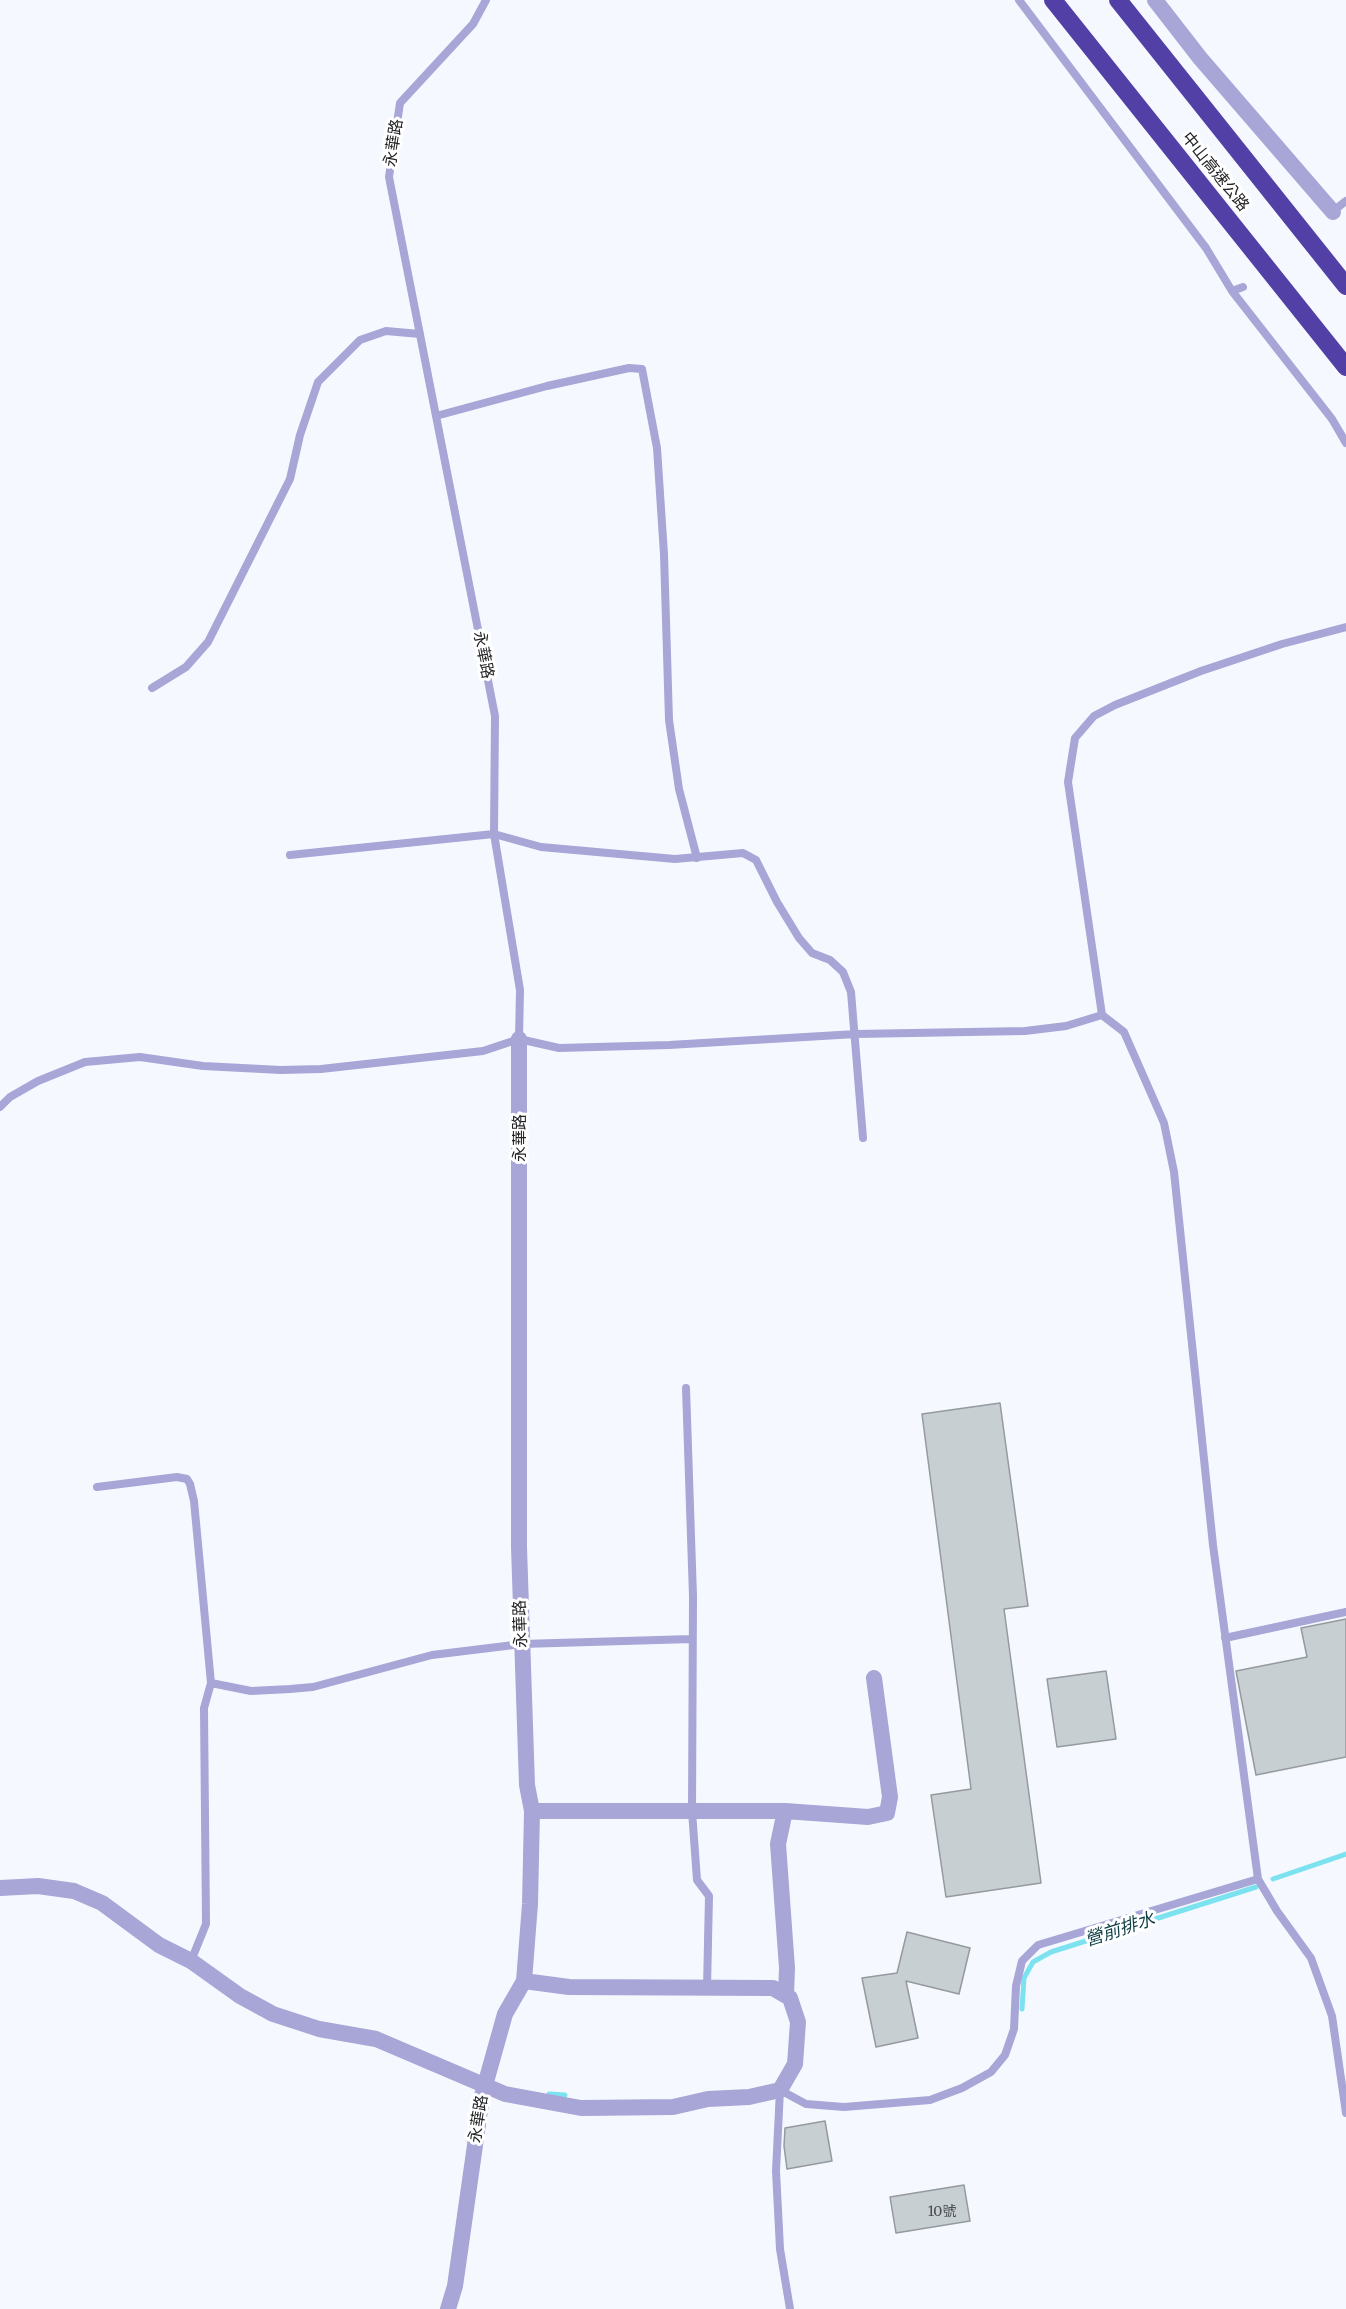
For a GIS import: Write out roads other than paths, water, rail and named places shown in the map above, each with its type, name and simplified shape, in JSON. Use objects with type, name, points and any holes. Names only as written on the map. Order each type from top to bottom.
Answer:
[{"type":"highway","name":"中山高速公路","points":[[1053,0],[1346,367]]},
{"type":"highway","name":"中山高速公路","points":[[1118,0],[1346,286]]},
{"type":"street","points":[[1155,0],[1200,58],[1335,210]]},
{"type":"street","name":"永華路","points":[[448,2309],[455,2286],[484,2088],[505,2014],[524,1981],[530,1904],[532,1811],[527,1785],[519,1547],[519,1039]]},
{"type":"street","points":[[532,1811],[784,1811],[868,1816],[887,1813],[890,1797],[874,1678]]},
{"type":"street","points":[[784,1811],[778,1844],[787,1968],[786,1995]]},
{"type":"street","points":[[0,1888],[38,1886],[74,1892],[102,1903],[159,1945],[191,1961],[240,1996],[273,2014],[319,2029],[376,2039],[484,2088],[533,2101],[581,2108],[640,2109],[673,2107],[708,2099],[748,2097],[780,2090],[795,2064],[798,2022],[790,1998],[773,1988],[569,1987],[524,1981]]},
{"type":"lane","name":"永華路","points":[[486,0],[473,24],[400,103],[389,177],[495,716],[494,834],[520,990],[519,1039]]},
{"type":"lane","points":[[1019,0],[1206,248],[1232,291],[1332,419],[1346,443]]},
{"type":"lane","points":[[1232,291],[1243,287]]},
{"type":"lane","points":[[152,688],[186,667],[208,642],[290,479],[300,435],[318,382],[360,340],[386,331],[420,334]]},
{"type":"lane","points":[[436,416],[547,386],[629,368],[642,369],[657,448],[664,554],[669,720],[678,789],[697,858]]},
{"type":"lane","points":[[1346,627],[1282,644],[1201,671],[1115,705],[1094,716],[1076,738],[1068,782],[1102,1015],[1124,1032],[1164,1122],[1174,1172],[1225,1638],[1258,1879],[1276,1911],[1311,1958],[1332,2016],[1346,2113]]},
{"type":"lane","points":[[290,855],[494,834],[541,847],[675,859],[743,853],[756,860],[777,902],[799,938],[812,953],[830,960],[843,972],[851,992],[863,1138]]},
{"type":"lane","points":[[0,1107],[10,1097],[38,1081],[85,1062],[141,1057],[203,1066],[281,1070],[321,1069],[483,1051],[519,1039],[570,1048],[669,1045],[856,1034],[1025,1031],[1066,1026],[1102,1015]]},
{"type":"lane","points":[[686,1388],[693,1596],[692,1811],[697,1880],[710,1896],[707,1989]]},
{"type":"lane","points":[[98,1487],[177,1477],[187,1479],[194,1500],[211,1683],[204,1708],[206,1924],[191,1961]]},
{"type":"lane","points":[[1225,1638],[1346,1612]]},
{"type":"lane","points":[[211,1683],[251,1691],[313,1687],[432,1655],[522,1644],[692,1639]]},
{"type":"lane","points":[[790,2309],[780,2249],[776,2171],[780,2090],[806,2104],[844,2107],[930,2100],[962,2088],[991,2072],[1005,2055],[1014,2029],[1016,1986],[1022,1961],[1038,1945],[1258,1879]]},
{"type":"waterway","name":"營前排水","points":[[1273,1879],[1346,1854]]},
{"type":"waterway","name":"營前排水","points":[[1022,2009],[1024,1978],[1033,1962],[1051,1952],[1256,1887]]},
{"type":"waterway","name":"營前排水","points":[[549,2094],[565,2095]]}]
